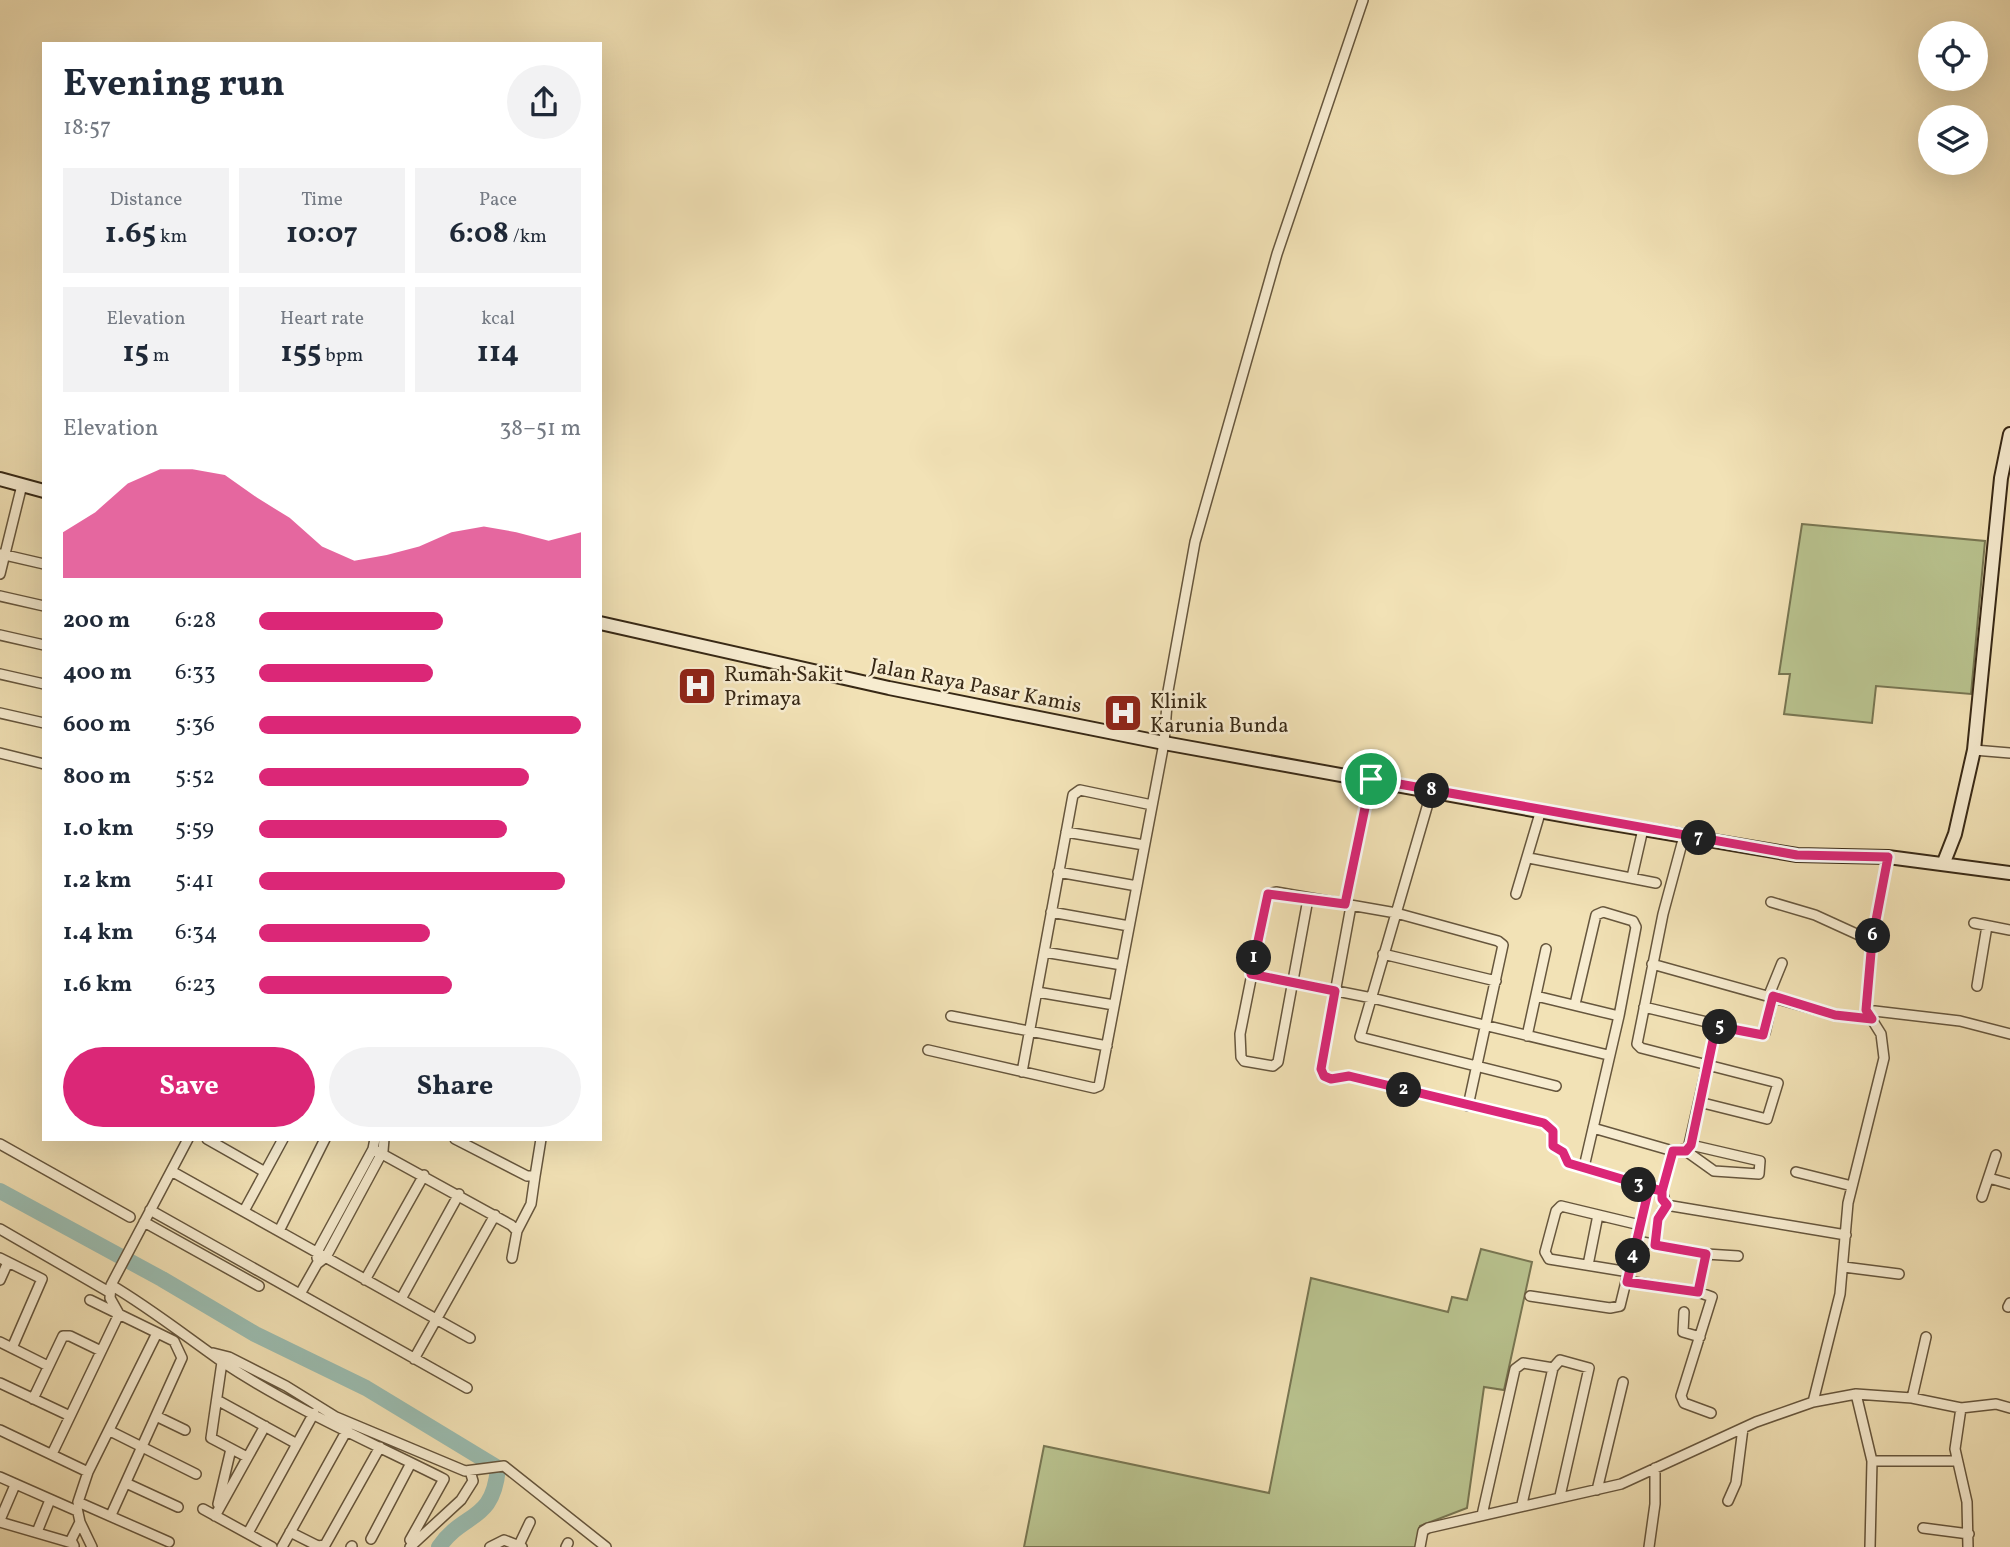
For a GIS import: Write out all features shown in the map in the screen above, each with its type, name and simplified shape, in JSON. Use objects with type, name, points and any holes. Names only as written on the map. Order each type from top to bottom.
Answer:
[{"type":"main road","points":[[1944,862],[1955,834],[1974,750],[2010,434]]},
{"type":"main road","points":[[0,479],[42,490]]},
{"type":"main road","name":"Jalan Raya Pasar Kamis","points":[[602,623],[889,688],[1164,743],[1643,829],[1797,855],[1888,857],[1944,862],[2010,873]]},
{"type":"street","points":[[928,1049],[1022,1072],[1099,1086],[1164,743],[1168,691],[1195,542],[1277,254],[1363,0]]},
{"type":"street","points":[[0,574],[2,554],[22,485]]},
{"type":"street","points":[[2,554],[42,564]]},
{"type":"street","points":[[0,596],[42,606]]},
{"type":"street","points":[[0,635],[42,645]]},
{"type":"street","points":[[0,674],[42,684]]},
{"type":"street","points":[[0,713],[42,723]]},
{"type":"street","points":[[1974,750],[2010,753]]},
{"type":"street","points":[[0,753],[42,764]]},
{"type":"street","points":[[1371,779],[1321,1069],[1324,1076],[1331,1079],[1349,1076],[1544,1123],[1553,1131],[1553,1146],[1563,1152],[1565,1161],[1662,1191]]},
{"type":"street","points":[[1022,1072],[1074,793],[1080,790],[1152,805]]},
{"type":"street","points":[[1432,790],[1382,954],[1360,1037],[1556,1086]]},
{"type":"street","points":[[1516,894],[1529,858],[1541,810]]},
{"type":"street","points":[[1632,877],[1643,829]]},
{"type":"street","points":[[1066,832],[1144,845]]},
{"type":"street","points":[[1684,836],[1653,964],[1637,1041],[1639,1047],[1774,1081],[1778,1086],[1767,1119],[1699,1102]]},
{"type":"street","points":[[1813,1402],[1844,1267],[1852,1186],[1884,1058],[1881,1034],[1866,1010],[1872,941],[1888,857]]},
{"type":"street","points":[[1529,858],[1656,883]]},
{"type":"street","points":[[1058,872],[1137,886]]},
{"type":"street","points":[[1308,899],[1278,1062],[1273,1066],[1244,1061],[1239,1053],[1240,1034],[1268,894],[1308,899],[1396,913],[1501,943],[1496,981],[1468,1105]]},
{"type":"street","points":[[1771,902],[1815,915],[1872,941]]},
{"type":"street","points":[[1051,912],[1129,926]]},
{"type":"street","points":[[1575,1004],[1596,915],[1603,912],[1633,921],[1636,927],[1619,1016],[1584,1167]]},
{"type":"street","points":[[1974,923],[2010,930]]},
{"type":"street","points":[[1977,986],[1987,926]]},
{"type":"street","points":[[1527,1036],[1546,949]]},
{"type":"street","points":[[1044,952],[1122,965]]},
{"type":"street","points":[[1382,954],[1496,981]]},
{"type":"street","points":[[1644,1007],[1763,1035],[1769,995],[1783,963]]},
{"type":"street","points":[[1653,964],[1835,1015],[1872,1019]]},
{"type":"street","points":[[1251,974],[1372,998],[1608,1055]]},
{"type":"street","points":[[1037,992],[1114,1005]]},
{"type":"street","points":[[1536,996],[1619,1016]]},
{"type":"street","points":[[1866,1010],[1960,1021],[2010,1034]]},
{"type":"street","points":[[951,1016],[1107,1046]]},
{"type":"street","points":[[1688,1148],[1716,1026]]},
{"type":"street","points":[[1593,1128],[1673,1151],[1688,1148],[1760,1161],[1759,1174],[1756,1177],[1714,1171],[1688,1148]]},
{"type":"street","points":[[52,1454],[119,1314],[110,1288],[187,1141]]},
{"type":"street","points":[[244,1212],[282,1141]]},
{"type":"street","points":[[279,1231],[324,1141]]},
{"type":"street","points":[[459,1141],[519,1175],[535,1176]]},
{"type":"street","points":[[512,1258],[517,1231],[531,1205],[541,1141]]},
{"type":"street","points":[[221,1143],[265,1172]]},
{"type":"street","points":[[0,1144],[130,1217]]},
{"type":"street","points":[[300,1294],[377,1146],[495,1215],[517,1231]]},
{"type":"street","points":[[1673,1151],[1662,1191],[1662,1199],[1667,1205],[1846,1235]]},
{"type":"street","points":[[1982,1197],[1996,1154]]},
{"type":"street","points":[[173,1172],[470,1338]]},
{"type":"street","points":[[1796,1172],[1852,1186]]},
{"type":"street","points":[[365,1280],[424,1175]]},
{"type":"street","points":[[1989,1178],[2010,1184]]},
{"type":"street","points":[[1530,1296],[1617,1308],[1622,1304],[1649,1188]]},
{"type":"street","points":[[401,1299],[459,1194]]},
{"type":"street","points":[[1655,1245],[1658,1219],[1667,1205]]},
{"type":"street","points":[[1640,1225],[1565,1207],[1558,1208],[1545,1252],[1549,1259],[1588,1265],[1711,1296],[1681,1401],[1711,1413]]},
{"type":"street","points":[[150,1210],[467,1388]]},
{"type":"street","points":[[414,1359],[495,1215]]},
{"type":"street","points":[[1588,1265],[1598,1215]]},
{"type":"street","points":[[144,1222],[260,1286]]},
{"type":"street","points":[[0,1230],[150,1308],[166,1323],[222,1362],[314,1413],[444,1479],[410,1544]]},
{"type":"street","points":[[1637,1241],[1706,1254],[1738,1256]]},
{"type":"street","points":[[1698,1292],[1706,1254]]},
{"type":"street","points":[[0,1280],[4,1260],[42,1279],[12,1348]]},
{"type":"street","points":[[1844,1267],[1899,1274]]},
{"type":"street","points":[[90,1300],[177,1344],[182,1358],[111,1515]]},
{"type":"street","points":[[1684,1312],[1683,1332],[1700,1337]]},
{"type":"street","points":[[92,1547],[80,1522],[77,1507],[88,1472],[157,1333]]},
{"type":"street","points":[[33,1399],[48,1366],[67,1335],[101,1351]]},
{"type":"street","points":[[1912,1398],[1926,1337]]},
{"type":"street","points":[[0,1342],[48,1366]]},
{"type":"street","points":[[211,1353],[229,1357],[299,1393],[337,1417],[379,1436],[475,1469],[497,1464],[510,1470],[606,1547]]},
{"type":"street","points":[[1522,1504],[1553,1368],[1560,1360],[1586,1365],[1589,1372],[1560,1496]]},
{"type":"street","points":[[222,1362],[211,1438],[247,1457]]},
{"type":"street","points":[[1482,1515],[1515,1369],[1524,1363],[1553,1368]]},
{"type":"street","points":[[1597,1490],[1623,1382]]},
{"type":"street","points":[[0,1383],[70,1416]]},
{"type":"street","points":[[1856,1394],[1872,1461],[1870,1547]]},
{"type":"street","points":[[1420,1547],[1423,1531],[1428,1528],[1522,1504],[1621,1484],[1743,1428],[1813,1402],[1856,1394],[1912,1398],[1961,1408],[1996,1404],[2010,1408]]},
{"type":"street","points":[[217,1400],[297,1444]]},
{"type":"street","points":[[1961,1408],[1955,1449],[1956,1461],[1963,1479],[1968,1547]]},
{"type":"street","points":[[247,1533],[314,1413]]},
{"type":"street","points":[[158,1416],[185,1430]]},
{"type":"street","points":[[215,1516],[265,1426]]},
{"type":"street","points":[[1728,1501],[1736,1483],[1743,1428]]},
{"type":"street","points":[[0,1430],[88,1472]]},
{"type":"street","points":[[282,1547],[347,1430]]},
{"type":"street","points":[[110,1431],[196,1474]]},
{"type":"street","points":[[290,1532],[318,1546],[325,1545],[380,1447]]},
{"type":"street","points":[[215,1516],[231,1449]]},
{"type":"street","points":[[1872,1461],[1901,1458],[1956,1461]]},
{"type":"street","points":[[371,1539],[411,1463]]},
{"type":"street","points":[[1649,1547],[1655,1504],[1655,1468]]},
{"type":"street","points":[[410,1544],[461,1500],[471,1487],[475,1469]]},
{"type":"street","points":[[0,1477],[50,1500],[111,1515],[169,1542]]},
{"type":"street","points":[[127,1483],[178,1507]]},
{"type":"street","points":[[15,1485],[0,1521],[74,1545],[80,1522]]},
{"type":"street","points":[[37,1532],[50,1500]]},
{"type":"street","points":[[203,1509],[272,1547]]},
{"type":"street","points":[[490,1547],[504,1540],[520,1546],[530,1522]]},
{"type":"street","points":[[1923,1528],[1969,1534]]},
{"type":"green space","points":[[1802,524],[1985,541],[1971,694],[1876,686],[1872,723],[1784,714],[1790,674],[1779,674]]},
{"type":"green space","points":[[1481,1249],[1532,1262],[1504,1390],[1484,1387],[1467,1508],[1420,1526],[1416,1547],[1024,1547],[1044,1446],[1269,1493],[1311,1278],[1448,1312],[1452,1297],[1467,1300]]},
{"type":"waterway","points":[[0,1191],[162,1279],[255,1334],[366,1388],[498,1468],[495,1486],[484,1508],[458,1527],[439,1547]]},
{"type":"place","name":"Rumah Sakit Primaya","points":[[697,686]]},
{"type":"place","name":"Klinik Karunia Bunda","points":[[1123,713]]},
{"type":"route","points":[[1371,779],[1345,904],[1276,892],[1268,894],[1251,974],[1335,991],[1321,1069],[1324,1076],[1331,1079],[1349,1076],[1544,1123],[1553,1131],[1553,1146],[1563,1152],[1563,1158],[1568,1163],[1662,1191],[1662,1199],[1667,1205],[1658,1219],[1655,1245],[1706,1254],[1698,1292],[1627,1282],[1649,1188],[1662,1191],[1673,1151],[1686,1151],[1691,1145],[1716,1026],[1763,1035],[1773,996],[1835,1015],[1872,1019],[1866,1010],[1872,941],[1888,857],[1797,855],[1583,819],[1371,779]]}]
